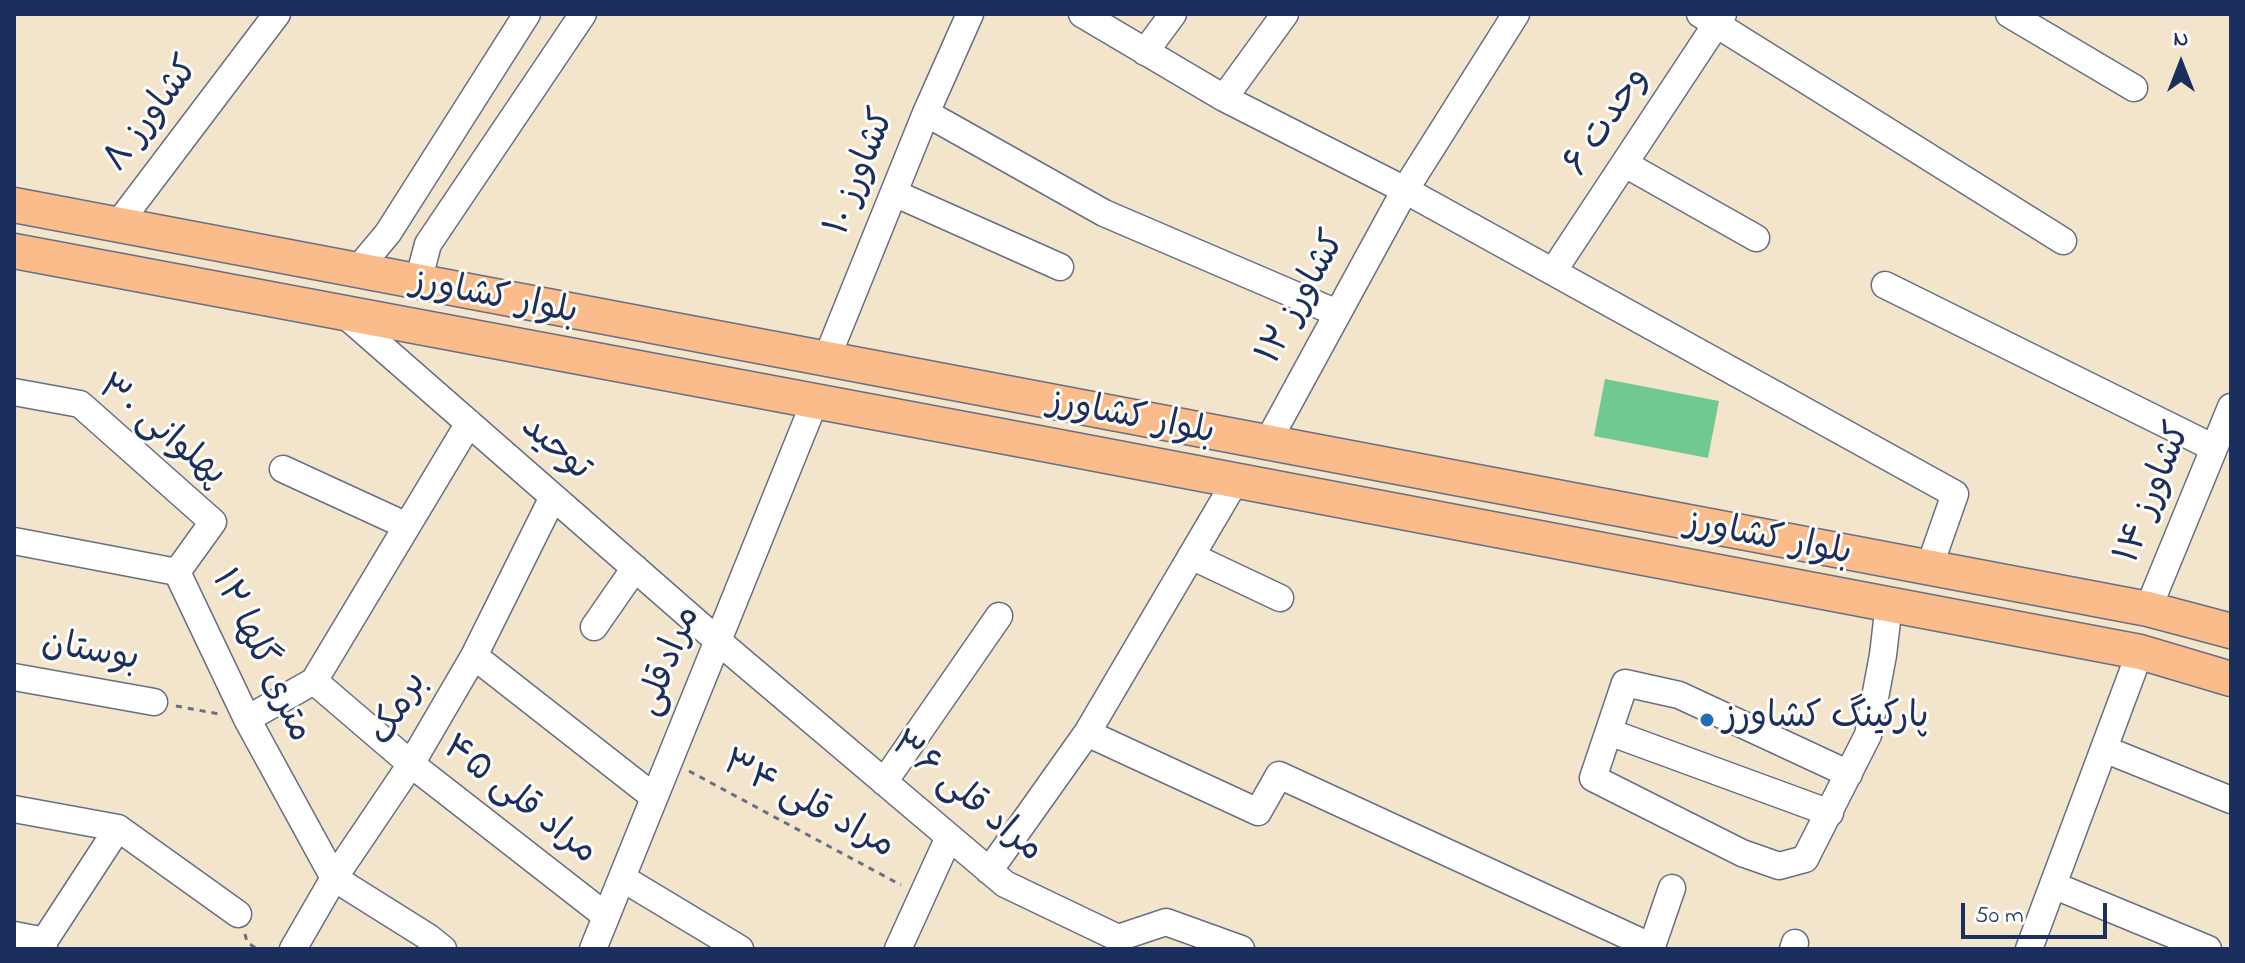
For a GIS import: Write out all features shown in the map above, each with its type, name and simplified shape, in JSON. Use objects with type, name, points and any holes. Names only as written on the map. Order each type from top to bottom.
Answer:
[{"type":"main road","name":"بلوار کشاورز","points":[[14,205],[2148,609],[2231,631]]},
{"type":"main road","name":"بلوار کشاورز","points":[[14,251],[2140,652],[2231,679]]},
{"type":"main road","points":[[1033,442],[1040,400]]},
{"type":"street","name":"کشاورز ۸","points":[[118,224],[277,14]]},
{"type":"street","points":[[357,270],[398,218],[529,14],[567,37]]},
{"type":"street","points":[[418,282],[428,244],[583,14]]},
{"type":"street","name":"کشاورز ۱۰","points":[[826,360],[926,113],[970,14]]},
{"type":"street","points":[[1082,14],[1224,98],[1554,270],[1955,494],[1929,568]]},
{"type":"street","points":[[1145,52],[1173,14]]},
{"type":"street","points":[[1224,98],[1285,14]]},
{"type":"street","name":"کشاورز ۱۲","points":[[1267,443],[1405,190],[1516,14]]},
{"type":"street","points":[[2009,14],[2134,88]]},
{"type":"street","points":[[1713,18],[2063,241]]},
{"type":"street","name":"وحدت ۶","points":[[1554,270],[1625,164],[1713,18]]},
{"type":"street","points":[[926,113],[1104,213],[1337,313]]},
{"type":"street","points":[[1625,164],[1756,238]]},
{"type":"street","points":[[894,193],[1060,267]]},
{"type":"street","points":[[398,218],[435,234]]},
{"type":"street","points":[[1885,285],[2214,448]]},
{"type":"street","name":"توحید","points":[[343,313],[718,641]]},
{"type":"street","name":"پهلوانی ۳۰","points":[[14,392],[80,404],[213,522],[177,572]]},
{"type":"street","name":"مرادقلی","points":[[593,949],[815,401]]},
{"type":"street","name":"کشاورز ۱۴","points":[[2148,609],[2231,407]]},
{"type":"street","points":[[247,719],[314,681],[469,423]]},
{"type":"street","points":[[283,469],[407,526]]},
{"type":"street","points":[[989,871],[1087,733],[1236,480]]},
{"type":"street","name":"برمک","points":[[293,949],[334,878],[411,764],[474,656],[553,497]]},
{"type":"street","name":"۱۲ متری گلها","points":[[14,541],[177,572],[247,719],[334,878]]},
{"type":"street","points":[[1191,556],[1280,598]]},
{"type":"street","points":[[594,627],[635,568]]},
{"type":"street","points":[[1849,774],[1679,695],[1625,683],[1593,778],[1742,853],[1779,866],[1805,859],[1830,813],[1849,774],[1868,735],[1889,604]]},
{"type":"street","points":[[884,782],[999,616]]},
{"type":"street","name":"مراد قلی ۳۶","points":[[718,641],[1005,884],[1115,943],[1166,922],[1241,949]]},
{"type":"street","points":[[2029,949],[2140,652]]},
{"type":"street","points":[[474,656],[654,797]]},
{"type":"street","name":"بوستان","points":[[14,677],[154,702]]},
{"type":"street","name":"مراد قلی ۴۵","points":[[314,681],[411,764],[606,916]]},
{"type":"street","points":[[1609,732],[1830,813]]},
{"type":"street","points":[[1087,733],[1258,812],[1279,775],[1652,948],[1672,888]]},
{"type":"street","points":[[2104,749],[2231,800]]},
{"type":"street","points":[[14,809],[118,828],[238,914]]},
{"type":"street","points":[[14,935],[42,945],[118,828]]},
{"type":"street","points":[[898,949],[949,837]]},
{"type":"street","points":[[334,878],[430,945]]},
{"type":"street","points":[[622,878],[740,949]]},
{"type":"street","points":[[2053,885],[2208,949]]},
{"type":"path","points":[[154,702],[247,719]]},
{"type":"path","name":"مراد قلی ۳۴","points":[[670,760],[922,896]]},
{"type":"green space","points":[[1605,379],[1719,401],[1708,458],[1594,436]]},
{"type":"place","name":"پارکینگ کشاورز","points":[[1707,720]]}]
